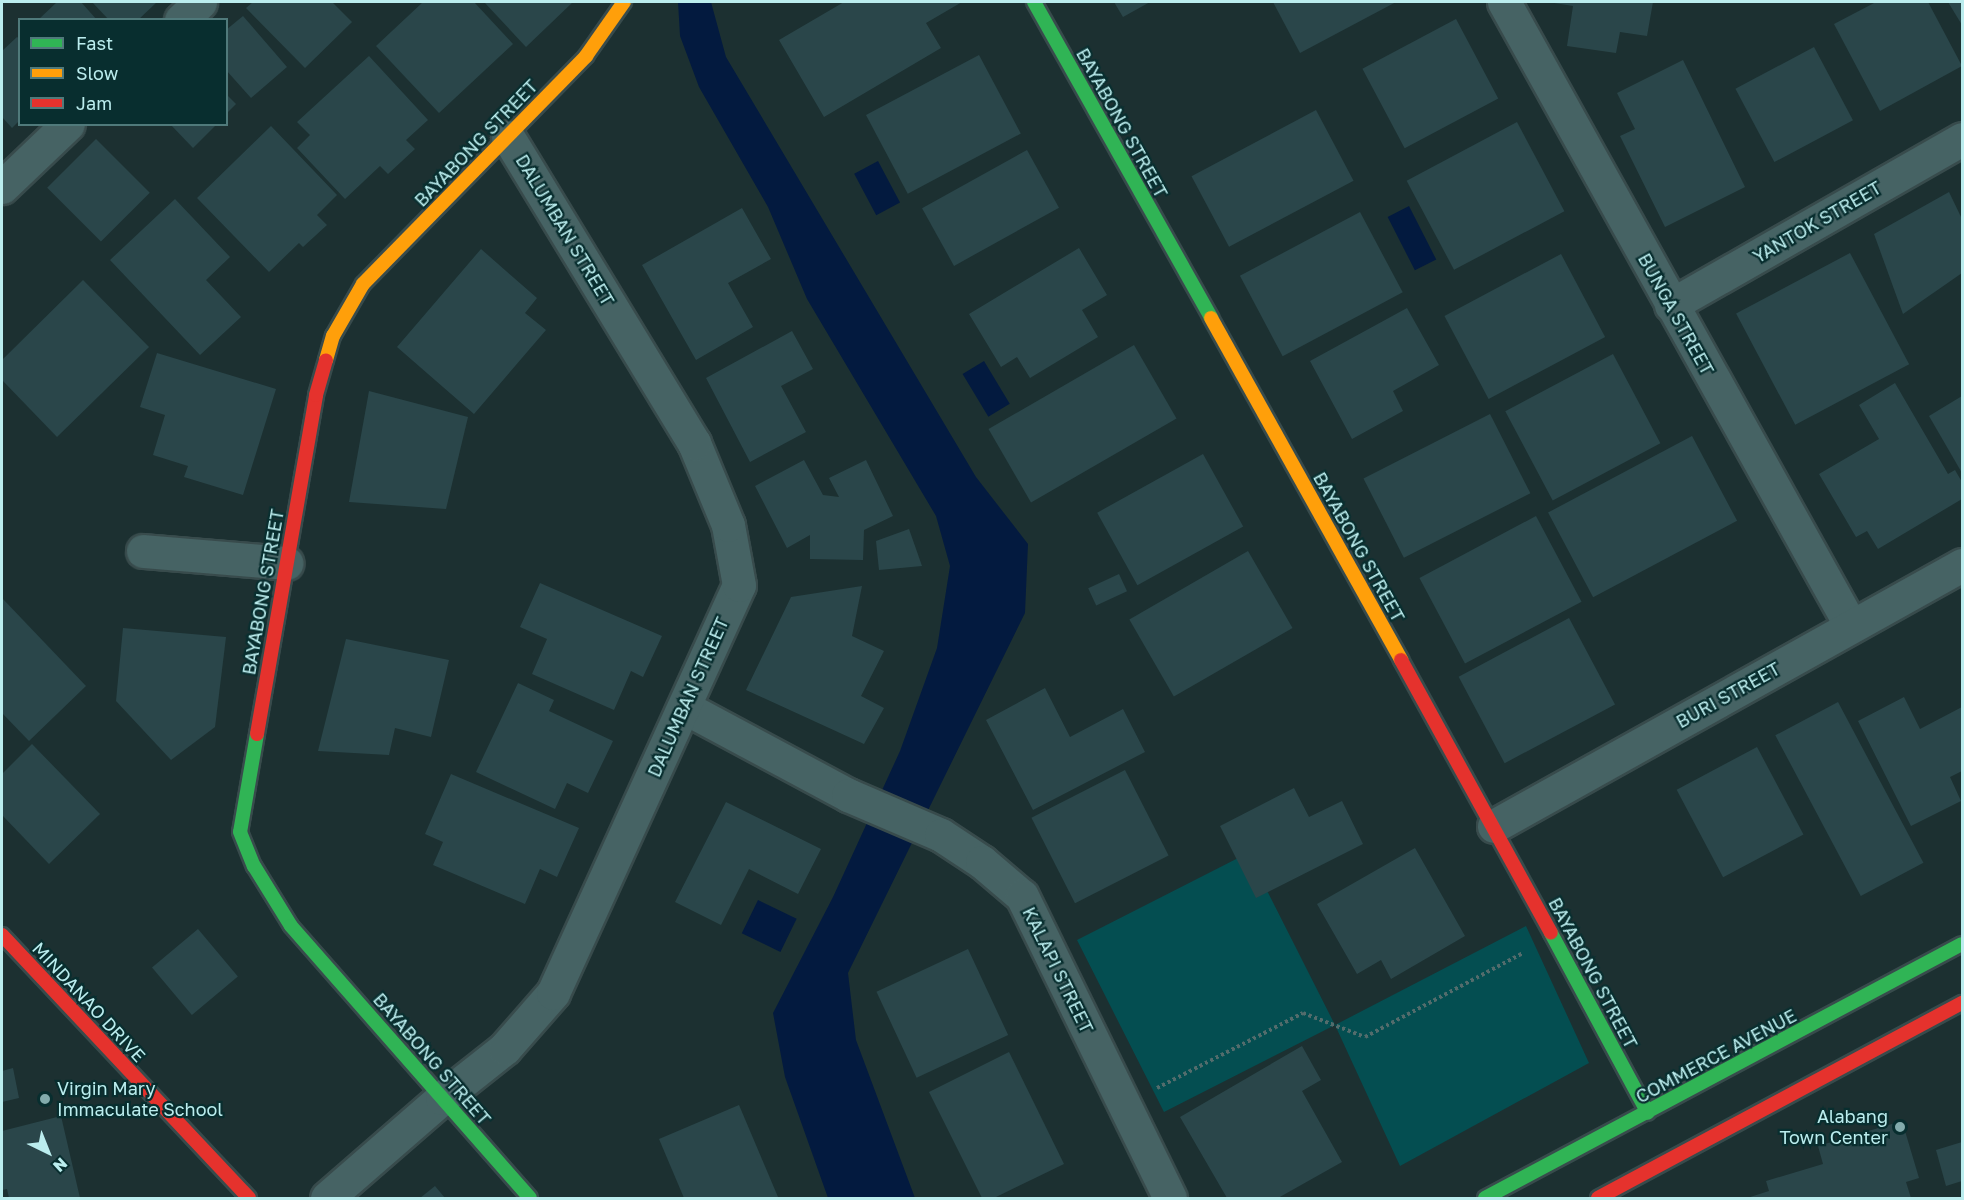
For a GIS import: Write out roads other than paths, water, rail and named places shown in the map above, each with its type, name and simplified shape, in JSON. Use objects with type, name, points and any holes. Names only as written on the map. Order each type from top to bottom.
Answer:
[{"type":"street","points":[[183,18],[200,2]]},
{"type":"street","name":"BAYABONG STREET","points":[[530,1198],[291,926],[254,866],[240,832],[316,395],[333,336],[363,284],[586,56],[624,2]]},
{"type":"street","name":"BAYABONG STREET","points":[[1034,2],[1494,826],[1648,1113]]},
{"type":"street","name":"BUNGA STREET","points":[[1504,2],[1851,626]]},
{"type":"street","points":[[2,187],[66,126]]},
{"type":"street","name":"DALUMBAN STREET","points":[[327,1198],[442,1098],[505,1048],[553,993],[739,585],[728,525],[694,443],[508,137]]},
{"type":"street","name":"YANTOK STREET","points":[[1671,305],[1962,139]]},
{"type":"street","points":[[143,551],[286,563]]},
{"type":"street","name":"BURI STREET","points":[[1494,826],[1962,565]]},
{"type":"street","name":"KALAPI STREET","points":[[684,706],[848,795],[941,835],[982,862],[1022,896],[1170,1198]]},
{"type":"street","name":"MINDANAO DRIVE","points":[[2,935],[249,1198]]},
{"type":"street","name":"COMMERCE AVENUE","points":[[1485,1198],[1962,944]]},
{"type":"street","points":[[1598,1198],[1962,1003]]},
{"type":"place","name":"Virgin Mary Immaculate School","points":[[45,1099]]},
{"type":"place","name":"Alabang Town Center","points":[[1900,1127]]}]
